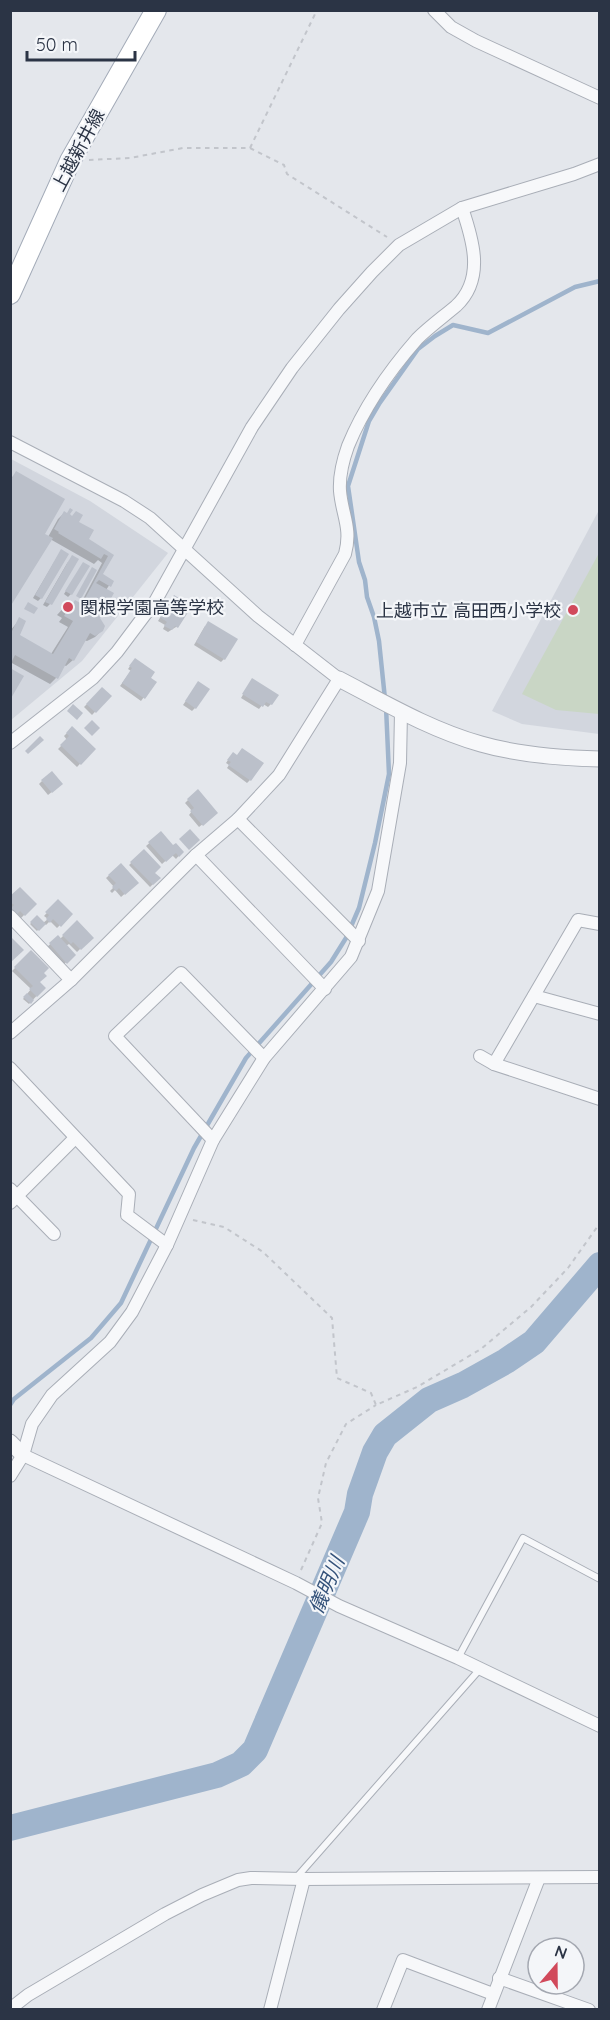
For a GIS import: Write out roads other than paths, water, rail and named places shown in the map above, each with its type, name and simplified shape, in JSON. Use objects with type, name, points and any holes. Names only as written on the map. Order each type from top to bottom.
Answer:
[{"type":"main road","name":"上越新井線","points":[[10,294],[70,160],[156,10]]},
{"type":"street","points":[[434,10],[451,27],[476,41],[600,98]]},
{"type":"street","points":[[10,743],[93,678],[117,652],[156,600],[252,427],[292,368],[339,309],[399,245],[462,208],[600,164]]},
{"type":"street","points":[[295,645],[345,554],[348,540],[340,491],[341,477],[347,449],[361,418],[406,352],[422,334],[456,306],[469,289],[475,253],[462,208]]},
{"type":"street","points":[[10,442],[124,501],[150,518],[258,616],[339,679],[401,712],[460,738],[531,754],[600,759]]},
{"type":"street","points":[[10,1033],[71,980],[196,855],[238,819],[279,775],[339,679]]},
{"type":"street","points":[[10,1476],[22,1455],[32,1424],[42,1408],[52,1395],[110,1342],[132,1312],[166,1245],[213,1140],[264,1058],[326,989],[351,957],[378,891],[394,809],[400,763],[401,712]]},
{"type":"street","points":[[238,819],[359,941]]},
{"type":"street","points":[[196,855],[326,989]]},
{"type":"street","points":[[10,916],[71,980]]},
{"type":"street","points":[[494,1064],[578,920],[598,919]]},
{"type":"street","points":[[213,1140],[115,1036],[181,973],[264,1058]]},
{"type":"street","points":[[534,996],[600,1014]]},
{"type":"street","points":[[480,1056],[494,1064],[600,1099]]},
{"type":"street","points":[[10,1068],[129,1194],[127,1215],[166,1245]]},
{"type":"street","points":[[54,1234],[13,1196],[75,1138]]},
{"type":"street","points":[[10,1442],[22,1455],[339,1606],[458,1658],[600,1726]]},
{"type":"street","points":[[10,2009],[28,1995],[165,1914],[237,1880],[252,1878],[600,1877]]},
{"type":"street","points":[[488,2010],[539,1878]]},
{"type":"street","points":[[270,2010],[300,1879]]},
{"type":"street","points":[[383,2010],[403,1960],[493,1994]]},
{"type":"street","points":[[500,1978],[589,2010]]},
{"type":"lane","points":[[458,1658],[524,1538],[600,1579]]},
{"type":"lane","points":[[300,1879],[480,1670]]},
{"type":"waterway","points":[[385,699],[379,641],[359,562],[348,486],[369,421],[418,349],[453,325],[488,333],[575,287],[600,281]]},
{"type":"waterway","points":[[10,1405],[14,1399],[91,1338],[121,1303],[194,1148],[246,1058],[331,962],[346,938],[359,908],[389,774],[386,707]]},
{"type":"waterway","name":"儀明川","points":[[10,1828],[217,1775],[241,1764],[255,1750],[357,1512],[360,1494],[375,1452],[385,1435],[429,1400],[463,1385],[534,1342],[600,1265]]},
{"type":"place","name":"関根学園高等学校","points":[[68,607]]},
{"type":"place","name":"上越市立 高田西小学校","points":[[573,610]]}]
